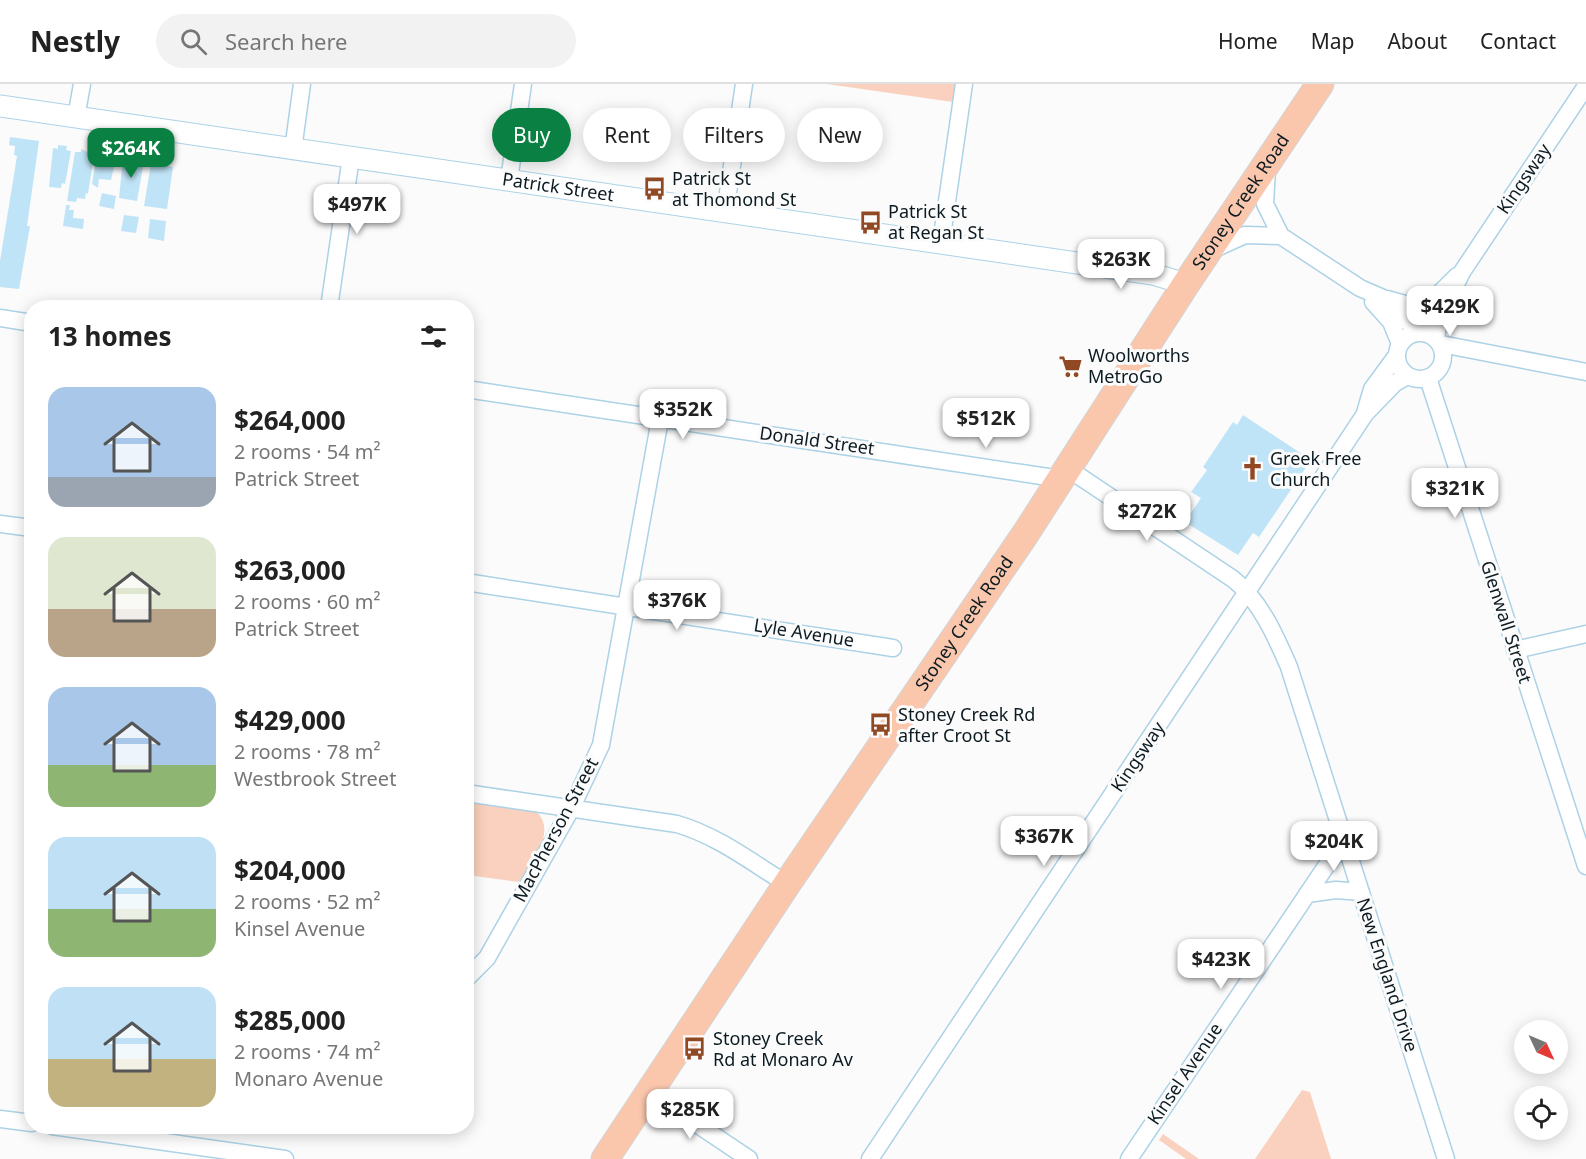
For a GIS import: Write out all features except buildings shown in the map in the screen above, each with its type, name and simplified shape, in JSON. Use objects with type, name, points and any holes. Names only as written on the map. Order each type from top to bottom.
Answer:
[{"type":"main road","name":"Stoney Creek Road","points":[[605,1159],[787,884],[1064,474],[1186,284],[1320,84]]},
{"type":"street","points":[[76,118],[82,84]]},
{"type":"street","points":[[293,150],[302,84]]},
{"type":"street","points":[[509,180],[523,84]]},
{"type":"street","points":[[725,213],[744,84]]},
{"type":"street","points":[[941,243],[964,84]]},
{"type":"street","name":"Kingsway","points":[[1432,342],[1439,319],[1462,272],[1586,86]]},
{"type":"street","name":"Patrick Street","points":[[0,106],[1153,274],[1186,284]]},
{"type":"street","points":[[330,300],[351,157]]},
{"type":"street","points":[[1269,162],[1264,196],[1281,236]]},
{"type":"street","points":[[1208,252],[1245,235],[1281,236],[1360,288],[1383,298],[1406,305],[1434,302]]},
{"type":"street","name":"Kingsway","points":[[1432,342],[1434,302],[1443,288],[1462,272]]},
{"type":"street","points":[[1360,288],[1392,322],[1399,349],[1398,363],[1407,376],[1414,379],[1428,378],[1436,374],[1432,342]]},
{"type":"street","points":[[1383,298],[1432,342],[1451,355],[1472,351],[1586,372]]},
{"type":"street","points":[[0,318],[24,322]]},
{"type":"street","points":[[1399,349],[1408,336],[1432,342]]},
{"type":"street","name":"Kingsway","points":[[1365,414],[1371,388],[1399,349]]},
{"type":"street","name":"Kingsway","points":[[870,1159],[1365,414],[1395,383],[1407,376]]},
{"type":"street","name":"Glenwall Street","points":[[1428,378],[1586,866]]},
{"type":"street","name":"Donald Street","points":[[474,390],[660,419],[1064,474]]},
{"type":"street","name":"MacPherson Street","points":[[474,971],[487,958],[571,808],[601,745],[660,419]]},
{"type":"street","name":"New England Drive","points":[[1064,474],[1231,578],[1247,594],[1269,624],[1289,667],[1446,1159]]},
{"type":"street","points":[[0,524],[24,527]]},
{"type":"street","name":"Lyle Avenue","points":[[474,583],[893,648]]},
{"type":"street","points":[[1515,650],[1586,634]]},
{"type":"street","points":[[474,794],[676,824],[697,830],[717,839],[787,884]]},
{"type":"street","name":"Kinsel Avenue","points":[[1129,1159],[1343,841]]},
{"type":"street","points":[[1307,894],[1336,890],[1361,892]]},
{"type":"street","points":[[649,1092],[749,1159]]},
{"type":"street","points":[[0,1119],[24,1123]]},
{"type":"street","points":[[132,1134],[285,1159]]},
{"type":"shaded area","points":[[827,84],[955,84],[953,102]]},
{"type":"shaded area","points":[[474,800],[536,811],[542,819],[544,828],[540,847],[519,882],[474,876]]},
{"type":"shaded area","points":[[1302,1090],[1310,1092],[1331,1159],[1255,1159]]},
{"type":"shaded area","points":[[1163,1134],[1199,1159],[1186,1159],[1159,1140]]},
{"type":"place","name":"Patrick St at Thomond St","points":[[654,189]]},
{"type":"place","name":"Patrick St at Regan St","points":[[870,222]]},
{"type":"place","name":"Woolworths MetroGo","points":[[1070,366]]},
{"type":"place","name":"Greek Free Church","points":[[1252,469]]},
{"type":"place","name":"Stoney Creek Rd after Croot St","points":[[880,725]]},
{"type":"place","name":"Stoney Creek Rd at Monaro Av","points":[[695,1049]]}]
